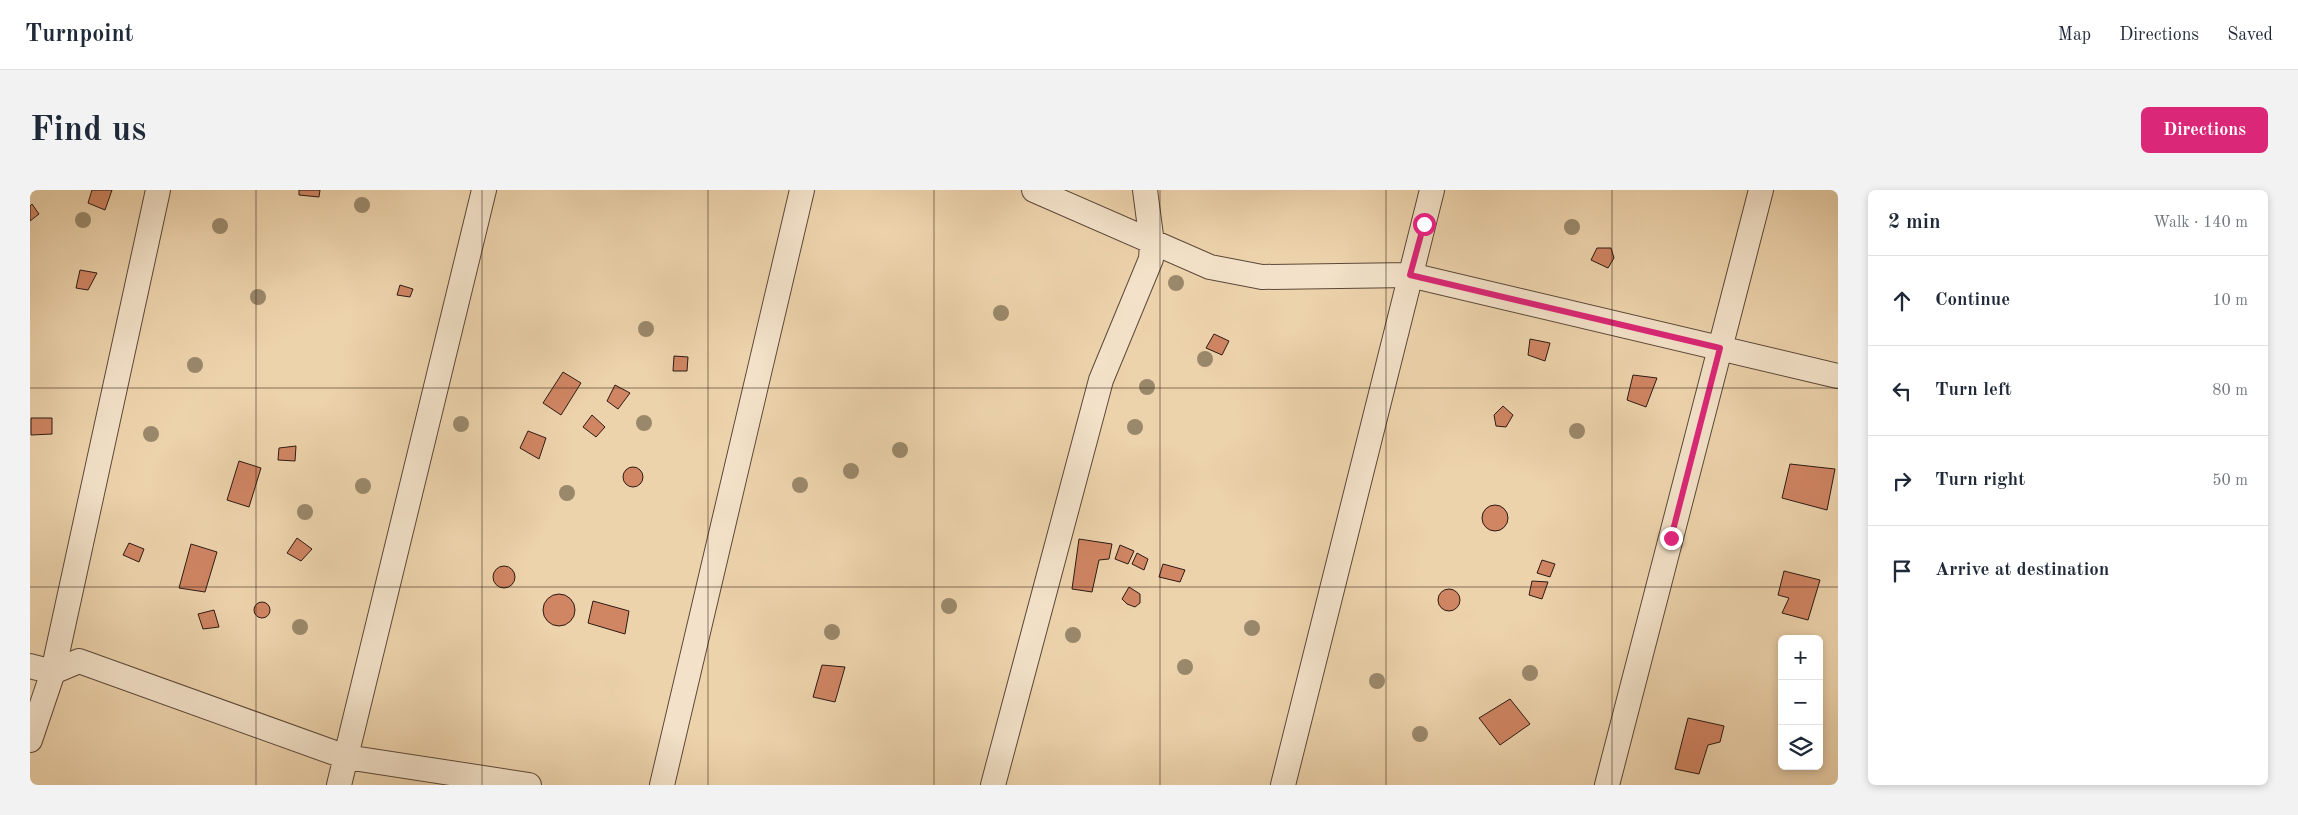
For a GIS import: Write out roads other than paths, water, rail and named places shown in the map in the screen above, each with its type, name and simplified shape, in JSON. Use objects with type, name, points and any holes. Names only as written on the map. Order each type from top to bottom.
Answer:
[{"type":"street","points":[[30,740],[53,672],[158,190]]},
{"type":"street","points":[[340,785],[484,190]]},
{"type":"street","points":[[662,785],[802,190]]},
{"type":"street","points":[[1034,190],[1210,267],[1262,277],[1410,275],[1838,376]]},
{"type":"street","points":[[993,785],[1101,380],[1151,259],[1152,243],[1145,190]]},
{"type":"street","points":[[1283,785],[1432,190]]},
{"type":"street","points":[[1607,785],[1761,190]]},
{"type":"street","points":[[30,666],[53,672],[79,661],[346,757],[529,785]]}]
